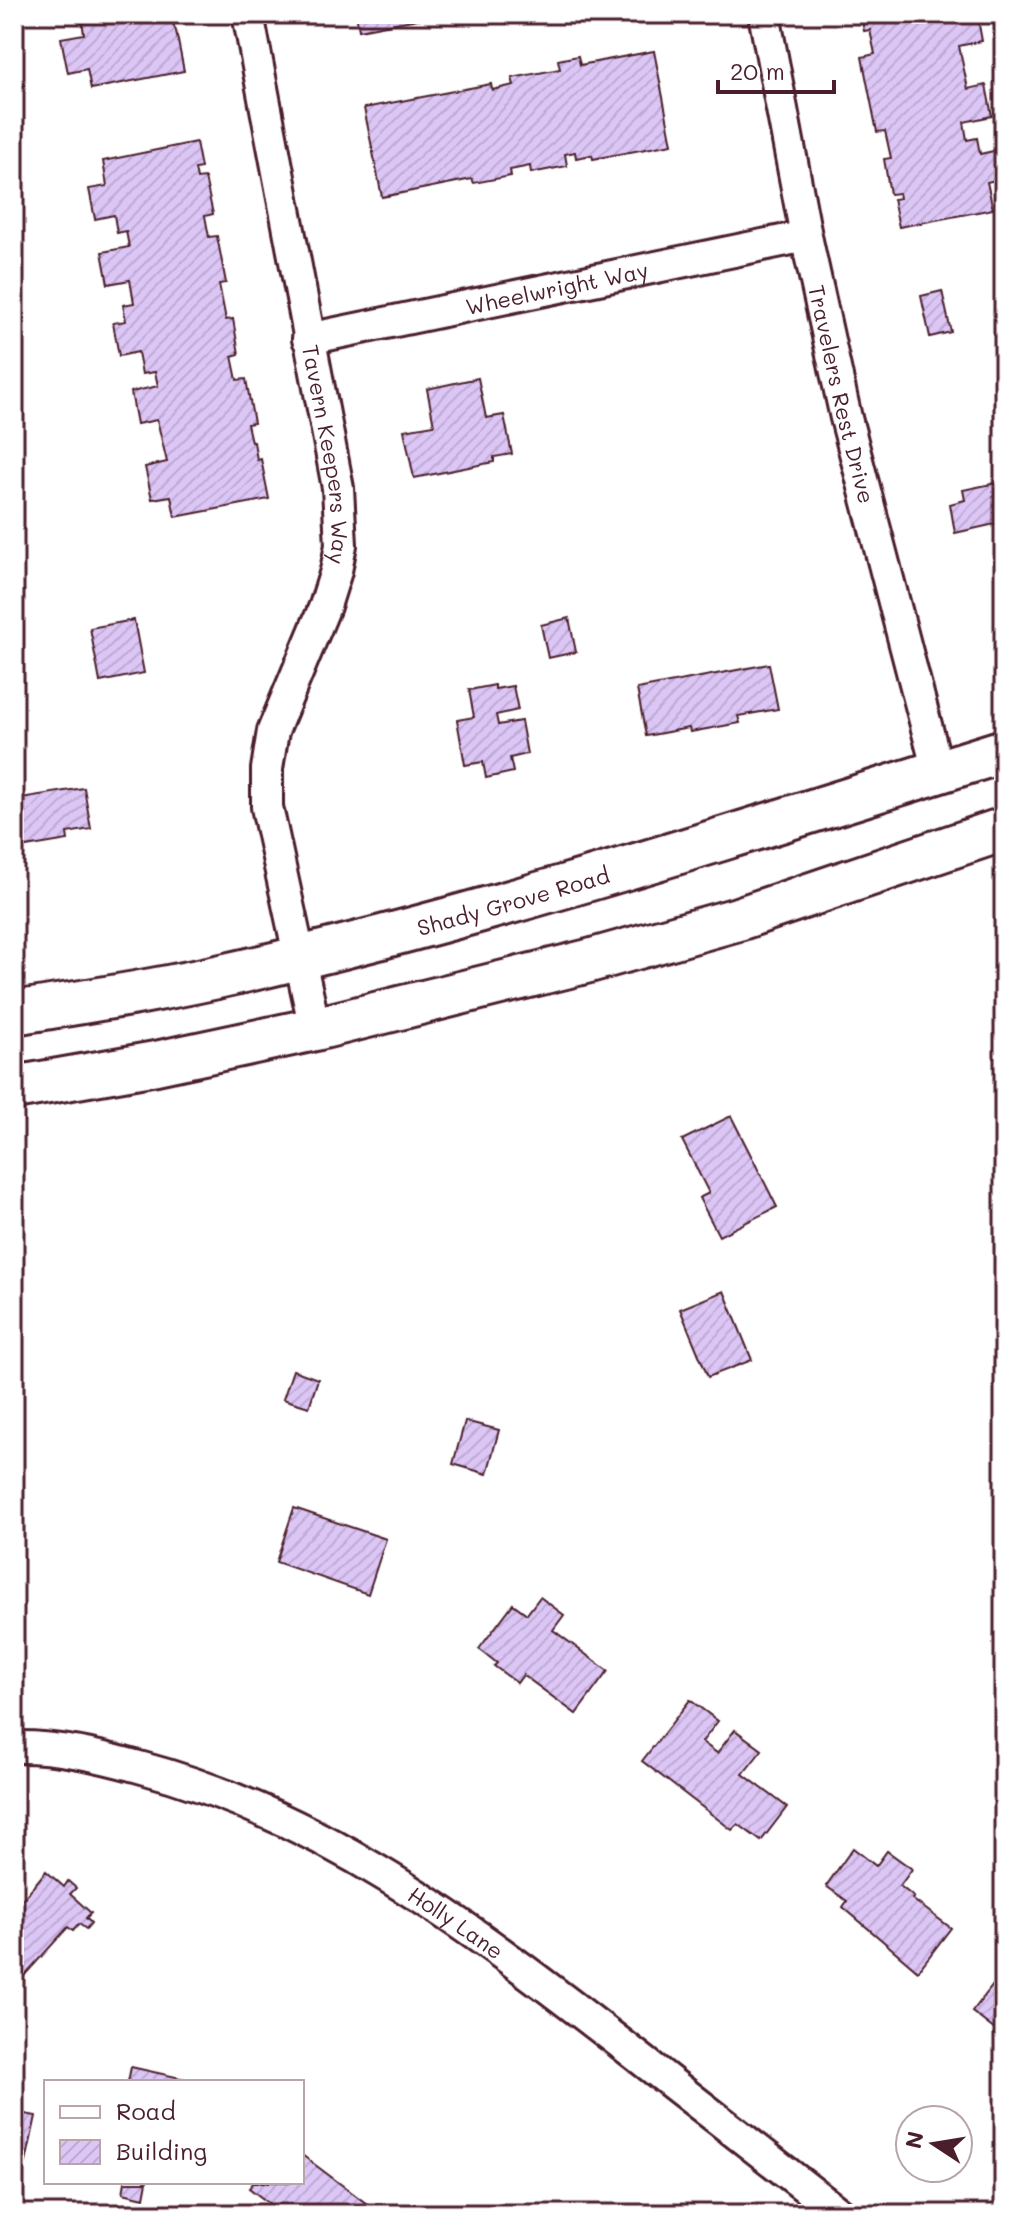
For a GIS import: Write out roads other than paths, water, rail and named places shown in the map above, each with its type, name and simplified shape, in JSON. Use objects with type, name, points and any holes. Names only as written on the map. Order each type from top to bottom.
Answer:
[{"type":"main road","name":"Shady Grove Road","points":[[14,1013],[233,973],[375,938],[605,874],[1004,751]]},
{"type":"main road","points":[[14,1088],[156,1063],[315,1029],[589,961],[738,919],[1004,829]]},
{"type":"street","name":"Tavern Keepers Way","points":[[248,14],[338,488],[341,545],[325,606],[273,731],[267,769],[267,807],[315,1029]]},
{"type":"street","name":"Travelers Rest Drive","points":[[764,14],[806,236],[846,418],[938,771]]},
{"type":"street","name":"Wheelwright Way","points":[[308,339],[806,236]]},
{"type":"street","name":"Holly Lane","points":[[14,1747],[99,1757],[184,1779],[266,1810],[370,1865],[497,1948],[840,2214]]}]
